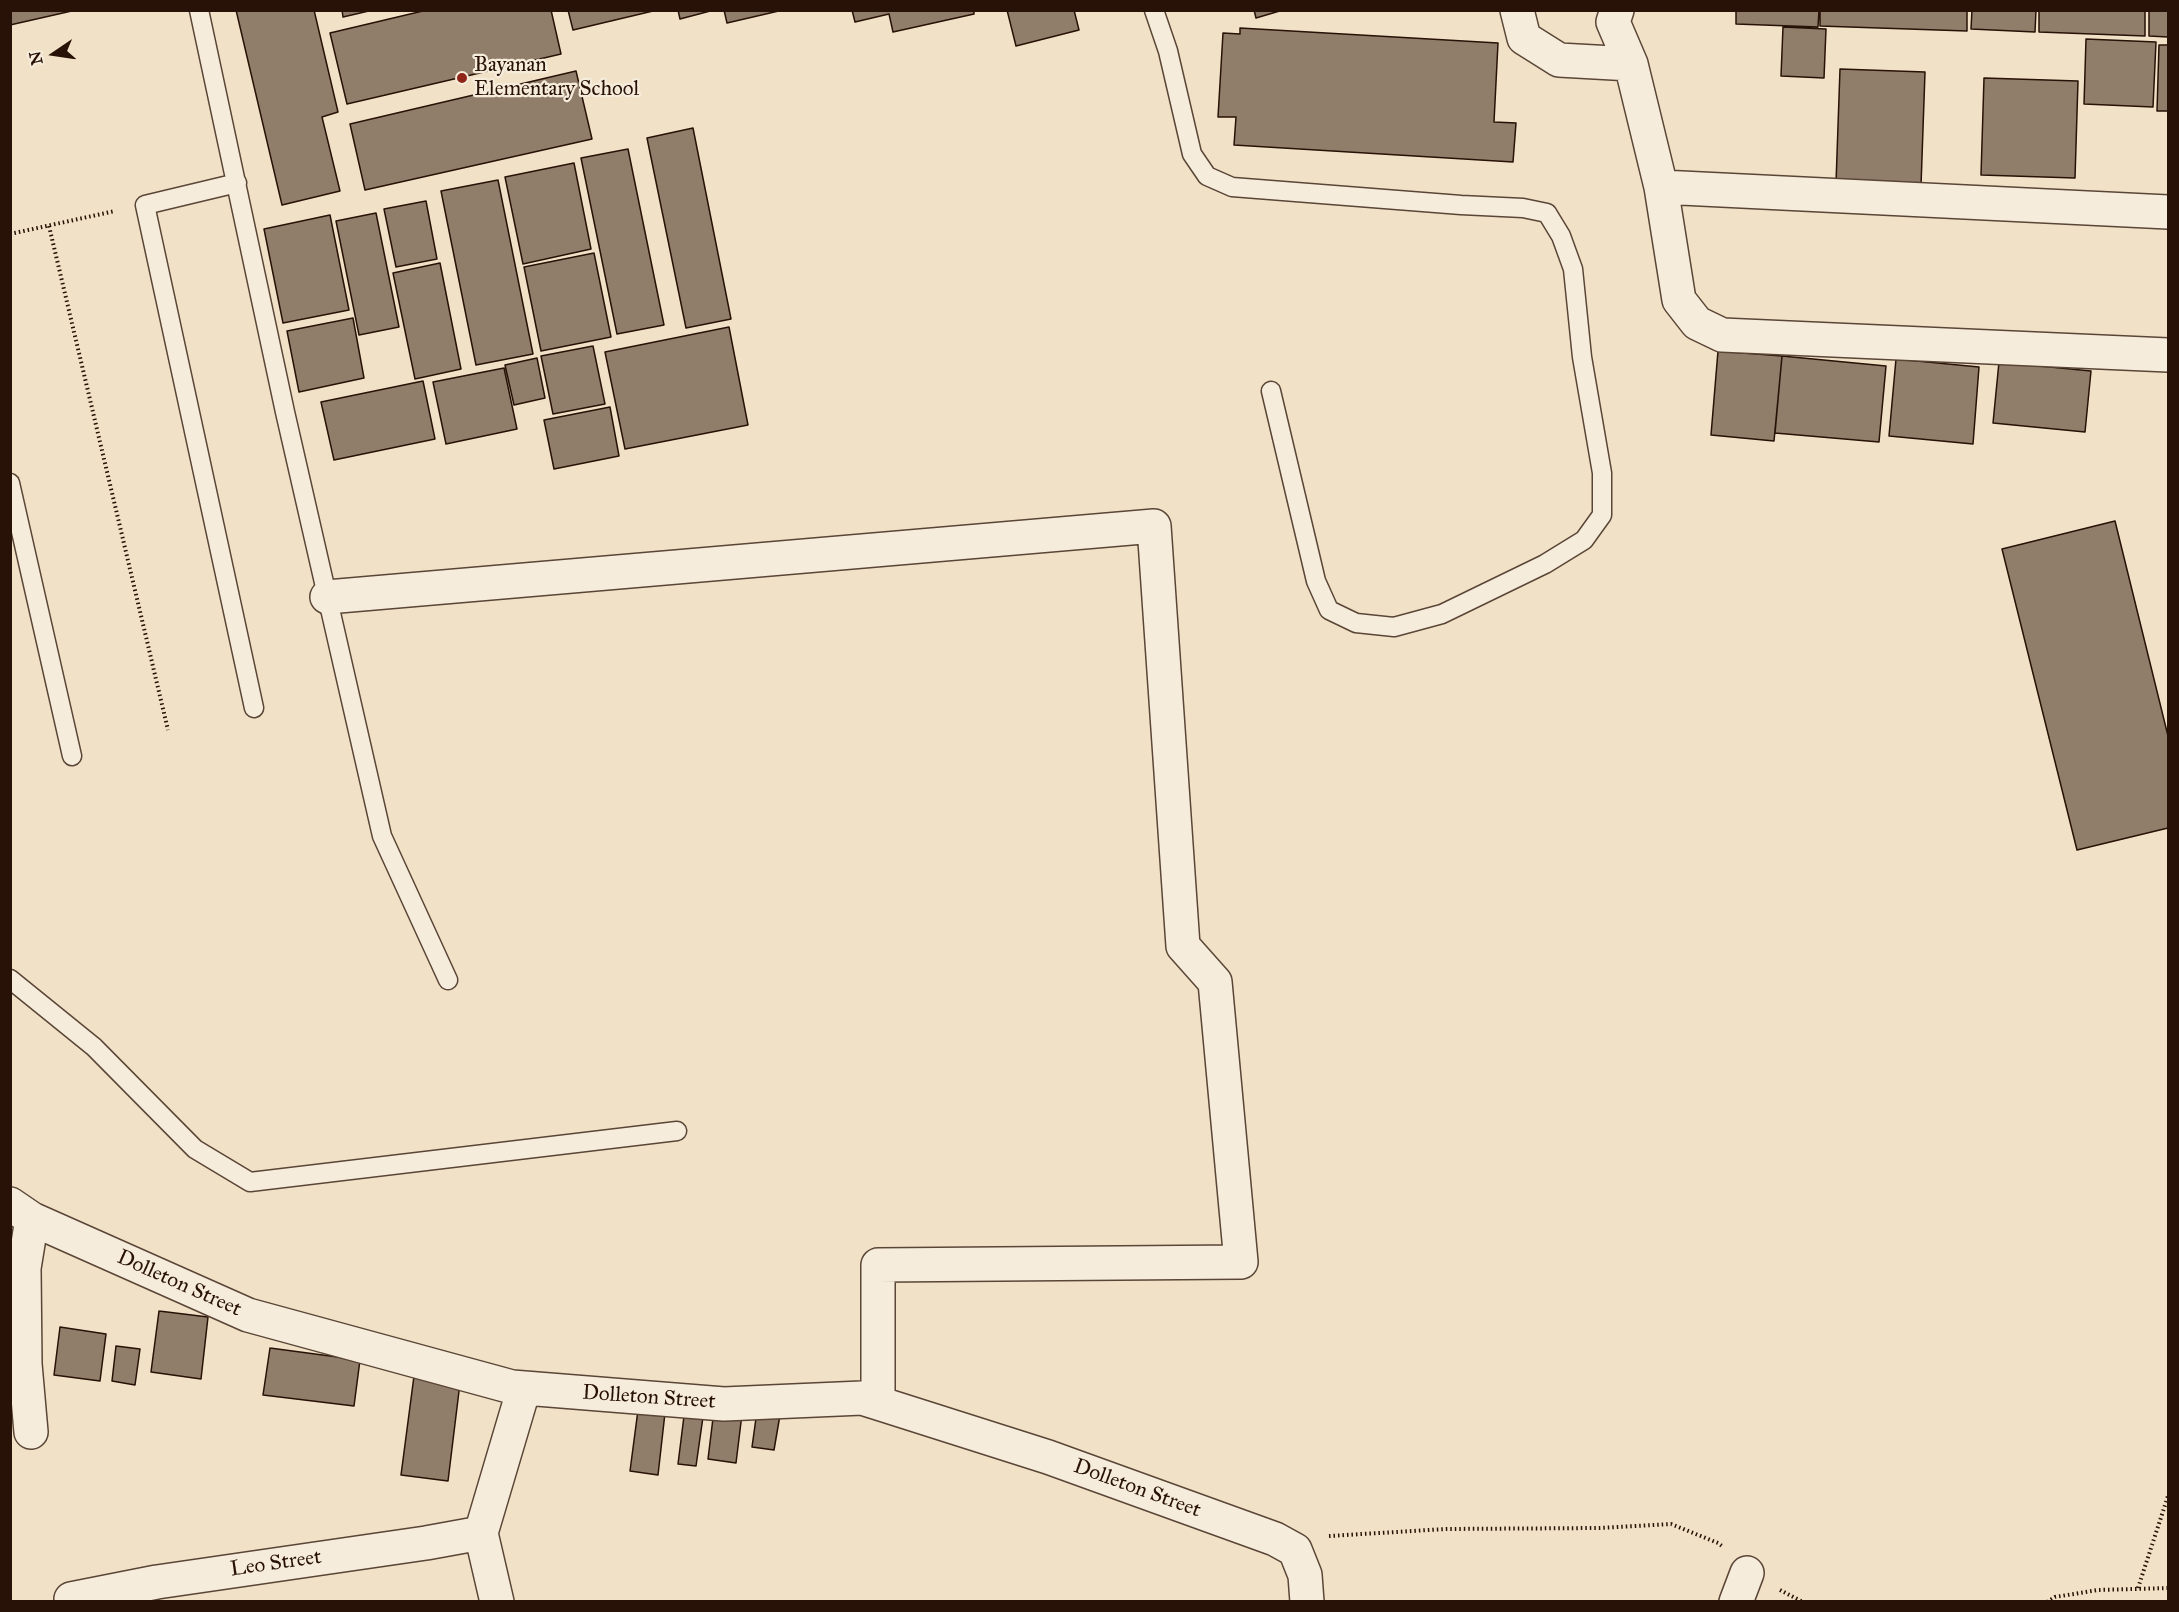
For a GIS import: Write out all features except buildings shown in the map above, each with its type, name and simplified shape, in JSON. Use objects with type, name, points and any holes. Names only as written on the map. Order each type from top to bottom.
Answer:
[{"type":"street","points":[[1517,10],[1524,38],[1559,60],[1631,64]]},
{"type":"street","points":[[1617,10],[1612,22],[1631,64],[1661,187],[1679,300],[1697,323],[1722,334],[2169,355]]},
{"type":"street","points":[[1661,187],[2169,212]]},
{"type":"street","points":[[327,597],[1154,526],[1183,946],[1215,982],[1241,1262],[878,1265],[878,1403]]},
{"type":"street","points":[[21,1212],[24,1268],[18,1366],[31,1432]]},
{"type":"street","name":"Dolleton Street","points":[[21,1212],[248,1315],[512,1387],[724,1404],[862,1398],[1048,1456],[1285,1545]]},
{"type":"street","points":[[497,1602],[481,1533],[524,1388]]},
{"type":"street","name":"Leo Street","points":[[71,1599],[157,1582],[426,1544],[481,1533]]},
{"type":"street","points":[[1285,1545],[1305,1575],[1307,1602]]},
{"type":"lane","points":[[199,10],[285,412],[382,837],[448,980]]},
{"type":"lane","points":[[1154,10],[1168,51],[1192,154],[1207,176],[1232,187],[1461,206],[1523,208],[1547,213],[1561,236],[1573,269],[1582,357],[1602,473],[1602,515],[1584,540],[1545,564],[1442,614],[1394,627],[1356,623],[1329,610],[1316,581],[1271,391]]},
{"type":"lane","points":[[237,183],[145,205],[254,708]]},
{"type":"lane","points":[[10,483],[72,756]]},
{"type":"lane","points":[[10,979],[94,1047],[195,1149],[250,1182],[676,1131]]},
{"type":"path","points":[[10,234],[145,205]]},
{"type":"path","points":[[49,226],[168,730]]},
{"type":"path","points":[[2138,1588],[2169,1496]]},
{"type":"path","points":[[1285,1545],[1446,1529],[1600,1528],[1671,1524],[1718,1543],[1742,1587]]},
{"type":"path","points":[[2048,1602],[2055,1597],[2098,1590],[2169,1588]]},
{"type":"place","name":"Bayanan Elementary School","points":[[462,78]]}]
